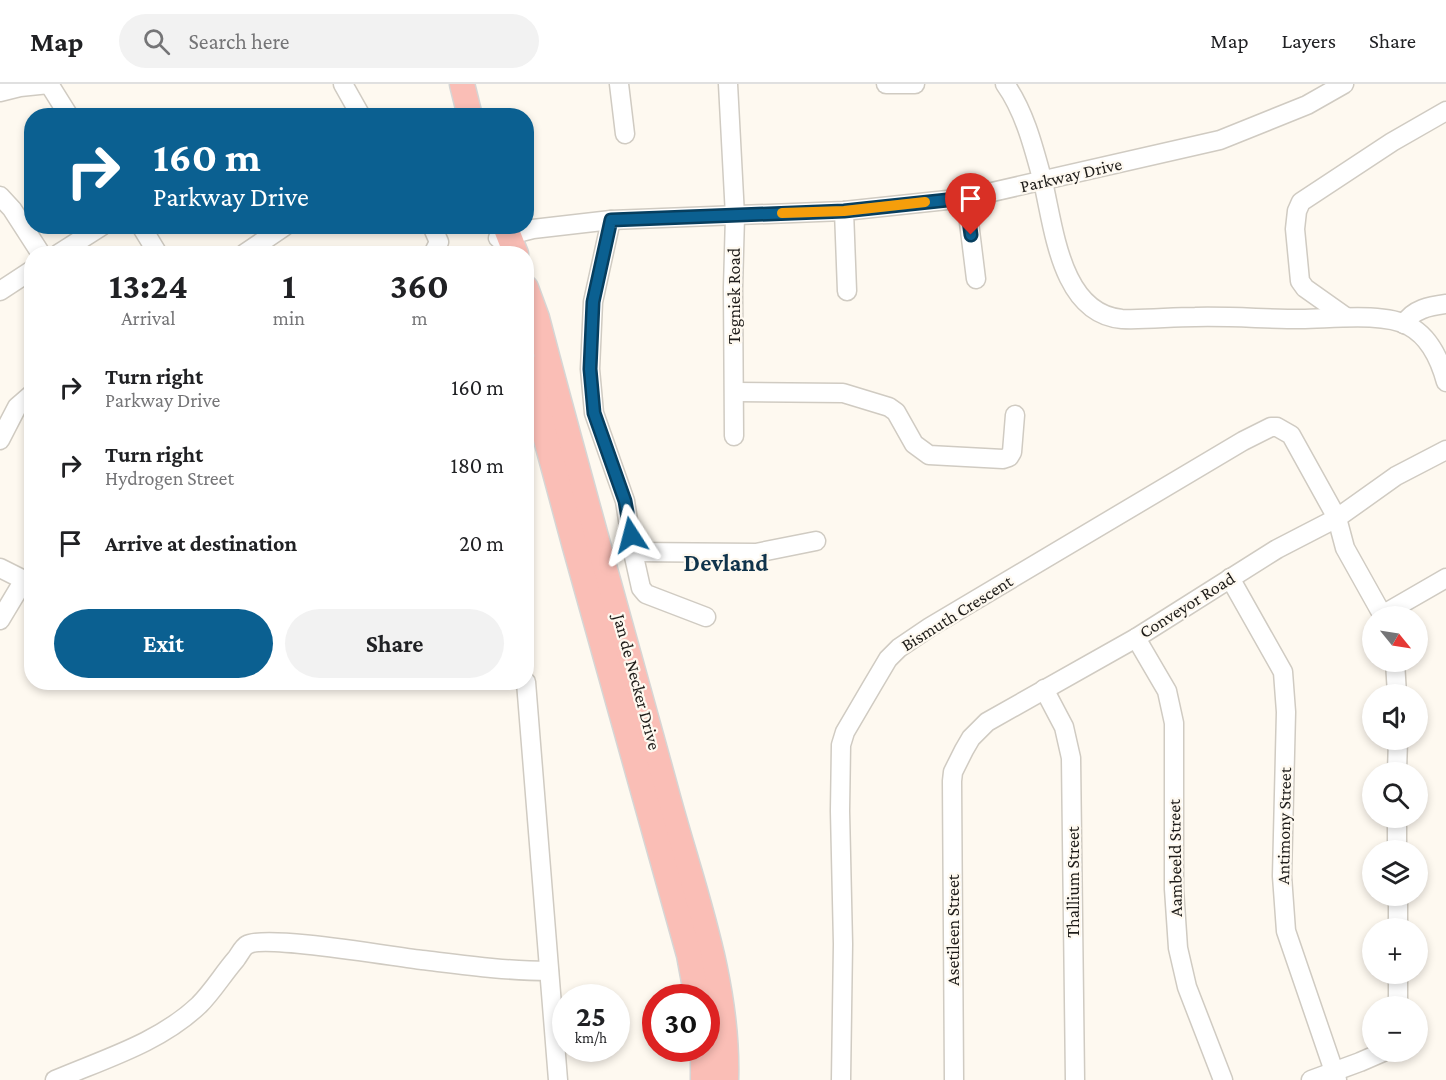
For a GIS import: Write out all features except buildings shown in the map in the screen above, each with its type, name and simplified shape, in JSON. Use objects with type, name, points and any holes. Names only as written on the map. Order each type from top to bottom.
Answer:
[{"type":"main road","points":[[462,84],[468,108]]},
{"type":"main road","name":"Jan de Necker Drive","points":[[534,310],[708,933],[724,1022],[726,1080]]},
{"type":"main road","name":"Jan de Necker Drive","points":[[534,394],[689,955],[694,984]]},
{"type":"main road","points":[[703,1062],[704,1080]]},
{"type":"street","points":[[0,92],[49,84],[64,108]]},
{"type":"street","points":[[343,84],[356,108]]},
{"type":"street","points":[[619,84],[625,134]]},
{"type":"street","name":"Tegniek Road","points":[[728,84],[735,216],[734,436]]},
{"type":"street","points":[[886,84],[915,84]]},
{"type":"street","points":[[1005,84],[1020,111],[1066,273],[1089,304],[1113,318],[1346,317],[1378,319],[1404,324],[1428,342],[1437,356],[1446,382]]},
{"type":"street","name":"Parkway Drive","points":[[534,229],[611,220],[844,211],[966,198],[1220,140],[1308,105],[1344,84]]},
{"type":"street","points":[[1346,317],[1305,288],[1300,281],[1295,229],[1297,211],[1301,202],[1392,142],[1446,111]]},
{"type":"street","points":[[0,196],[24,228]]},
{"type":"street","points":[[966,198],[976,279]]},
{"type":"street","points":[[844,211],[847,291]]},
{"type":"street","points":[[611,220],[593,302],[590,369],[594,413],[625,501],[641,588],[646,594],[706,617]]},
{"type":"street","points":[[71,246],[89,234]]},
{"type":"street","points":[[256,246],[273,234]]},
{"type":"street","name":"Parkway Drive","points":[[504,239],[518,234]]},
{"type":"street","points":[[0,291],[24,275]]},
{"type":"street","points":[[1404,324],[1420,310],[1446,304]]},
{"type":"street","points":[[735,392],[843,393],[889,407],[896,412],[914,444],[929,455],[1003,459],[1009,457],[1012,452],[1015,415]]},
{"type":"street","points":[[0,440],[17,407],[24,401]]},
{"type":"street","name":"Bismuth Crescent","points":[[841,1080],[843,944],[841,745],[845,732],[888,659],[899,648],[930,627],[1243,441],[1271,427],[1277,427],[1291,435],[1337,518]]},
{"type":"street","name":"Conveyor Road","points":[[952,781],[957,762],[970,738],[987,722],[1136,638],[1276,549],[1337,518],[1396,476],[1446,450]]},
{"type":"street","points":[[1337,518],[1345,548],[1377,606]]},
{"type":"street","points":[[633,552],[756,553],[816,541]]},
{"type":"street","points":[[0,568],[24,580]]},
{"type":"street","name":"Antimony Street","points":[[1230,578],[1283,672],[1285,681],[1282,876],[1286,931],[1335,1076]]},
{"type":"street","points":[[1399,606],[1446,578]]},
{"type":"street","points":[[0,620],[24,587]]},
{"type":"street","name":"Aambeeld Street","points":[[1136,638],[1167,691],[1170,702],[1174,723],[1174,889],[1178,948],[1187,987],[1223,1080]]},
{"type":"street","name":"Thallium Street","points":[[1044,689],[1064,727],[1071,758],[1075,1080]]},
{"type":"street","points":[[526,690],[558,1080]]},
{"type":"street","name":"Asetileen Street","points":[[952,781],[954,1080]]},
{"type":"street","points":[[55,1080],[134,1048],[168,1027],[197,1006],[213,990],[247,945],[260,942],[310,945],[422,960],[549,971]]},
{"type":"street","points":[[1311,1080],[1335,1076],[1363,1062]]},
{"type":"slow traffic","points":[[782,213],[844,211],[925,202]]},
{"type":"district","name":"Devland","points":[[726,562]]},
{"type":"route","points":[[631,535],[625,501],[594,413],[590,369],[593,302],[611,220],[844,211],[966,198],[971,235]]}]
